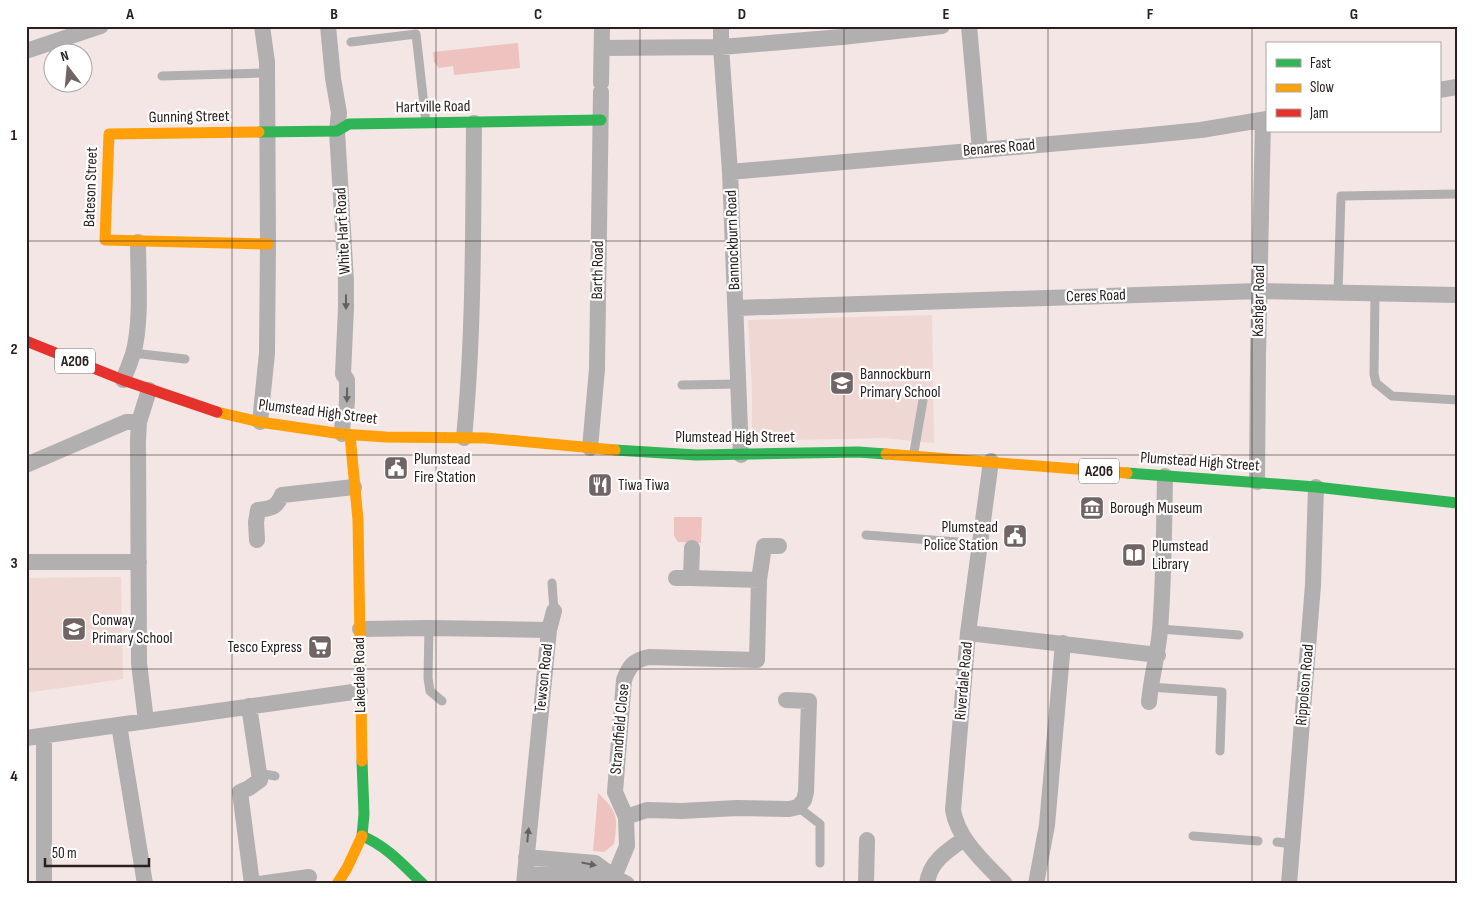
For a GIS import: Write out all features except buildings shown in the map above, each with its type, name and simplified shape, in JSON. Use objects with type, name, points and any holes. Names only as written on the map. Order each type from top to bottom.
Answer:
[{"type":"main road","name":"Hartville Road","points":[[268,132],[338,131],[349,124],[601,120]]},
{"type":"main road","name":"Gunning Street","points":[[109,134],[268,132]]},
{"type":"main road","name":"Bateson Street","points":[[109,134],[105,240],[138,242]]},
{"type":"main road","points":[[138,242],[268,244]]},
{"type":"main road","name":"Plumstead High Street","points":[[26,341],[149,390],[210,410],[260,422],[346,435],[486,438],[590,448],[696,455],[858,452],[914,455],[1316,487],[1457,503]]},
{"type":"main road","name":"Lakedale Road","points":[[346,435],[358,520],[364,814],[362,836]]},
{"type":"main road","points":[[337,884],[362,836],[373,839],[423,884]]},
{"type":"street","points":[[26,51],[100,26]]},
{"type":"street","points":[[260,422],[268,353],[267,73],[262,26]]},
{"type":"street","name":"White Hart Road","points":[[328,26],[332,78],[339,114],[338,131],[346,281],[343,374],[347,380],[346,411],[343,415],[346,435]]},
{"type":"street","name":"Barth Road","points":[[590,448],[597,369],[602,26]]},
{"type":"street","name":"Bannockburn Road","points":[[721,26],[730,172],[741,455]]},
{"type":"street","points":[[602,48],[721,47],[841,32],[942,26]]},
{"type":"street","points":[[969,26],[980,150]]},
{"type":"street","points":[[1440,90],[1457,87]]},
{"type":"street","name":"Benares Road","points":[[730,172],[1201,130],[1265,119]]},
{"type":"street","name":"Kashgar Road","points":[[1257,482],[1259,291],[1265,119]]},
{"type":"street","points":[[464,438],[470,376],[474,123]]},
{"type":"street","points":[[123,380],[133,353],[138,316],[138,242]]},
{"type":"street","name":"Ceres Road","points":[[736,308],[1259,291],[1457,295]]},
{"type":"street","points":[[146,721],[138,663],[138,522],[139,422],[149,390]]},
{"type":"street","points":[[26,465],[126,422],[139,422]]},
{"type":"street","name":"Riverdale Road","points":[[991,462],[968,633],[953,810],[954,819],[964,838],[1005,884]]},
{"type":"street","points":[[1150,695],[1158,655],[1160,629],[1166,476]]},
{"type":"street","points":[[257,540],[256,522],[258,510],[270,508],[278,503],[282,495],[354,487]]},
{"type":"street","name":"Rippolson Road","points":[[1289,884],[1285,843],[1313,585],[1316,487]]},
{"type":"street","name":"Strandfield Close","points":[[618,882],[627,846],[626,817],[615,792],[626,672],[639,659],[649,657],[757,660],[759,580],[764,546],[779,546]]},
{"type":"street","points":[[692,548],[684,578],[759,580]]},
{"type":"street","points":[[26,562],[139,562]]},
{"type":"street","points":[[549,630],[554,611]]},
{"type":"street","name":"Tewson Road","points":[[360,629],[549,630],[524,879]]},
{"type":"street","points":[[968,633],[1158,655]]},
{"type":"street","points":[[1036,884],[1047,825],[1063,643]]},
{"type":"street","points":[[26,738],[360,691]]},
{"type":"street","points":[[626,817],[647,810],[789,809],[798,807],[804,800],[806,792],[809,701],[786,700]]},
{"type":"street","points":[[249,706],[267,774],[249,788],[240,792],[252,884]]},
{"type":"street","points":[[120,725],[145,884]]},
{"type":"street","points":[[44,736],[44,884]]},
{"type":"street","points":[[927,884],[930,870],[938,860],[964,838]]},
{"type":"street","points":[[866,884],[867,840]]},
{"type":"street","points":[[526,857],[595,863],[618,882]]},
{"type":"street","points":[[259,884],[309,877]]},
{"type":"street","points":[[524,879],[590,877],[618,882]]},
{"type":"lane","points":[[352,42],[416,30],[426,123]]},
{"type":"lane","points":[[162,76],[267,73]]},
{"type":"lane","points":[[1338,294],[1341,196],[1457,194]]},
{"type":"lane","points":[[1375,294],[1374,374],[1376,383],[1392,396],[1457,400]]},
{"type":"lane","points":[[133,353],[185,359]]},
{"type":"lane","points":[[682,385],[738,384]]},
{"type":"lane","points":[[914,455],[923,400]]},
{"type":"lane","points":[[866,534],[958,542],[979,546]]},
{"type":"lane","points":[[552,583],[554,611]]},
{"type":"lane","points":[[429,628],[428,678],[430,691],[442,701]]},
{"type":"lane","points":[[1160,629],[1239,635]]},
{"type":"lane","points":[[1150,695],[1222,692],[1220,751]]},
{"type":"lane","points":[[798,807],[820,824],[820,863]]},
{"type":"lane","points":[[1193,836],[1258,841]]},
{"type":"shaded area","points":[[518,43],[520,68],[454,75],[453,66],[439,68],[434,62],[433,52]]},
{"type":"shaded area","name":"Bannockburn Primary School","points":[[932,315],[934,443],[883,438],[754,441],[752,436],[752,389],[748,320]]},
{"type":"shaded area","points":[[674,517],[702,517],[701,543],[678,542],[674,536]]},
{"type":"shaded area","name":"Conway Primary School","points":[[121,577],[123,679],[26,693],[26,578]]},
{"type":"shaded area","points":[[598,793],[610,805],[616,821],[614,844],[604,852],[593,851]]},
{"type":"traffic: fast","points":[[259,132],[337,131],[349,124],[601,120]]},
{"type":"traffic: fast","points":[[615,450],[696,455],[858,452],[886,454]]},
{"type":"traffic: fast","points":[[1127,473],[1316,487],[1457,503]]},
{"type":"traffic: fast","points":[[362,761],[364,814],[362,836],[387,851],[423,884]]},
{"type":"traffic: slow","points":[[259,132],[109,134],[105,240],[268,244]]},
{"type":"traffic: slow","points":[[217,412],[260,422],[342,434],[386,437],[486,438],[615,450]]},
{"type":"traffic: slow","points":[[350,435],[358,520],[362,761]]},
{"type":"traffic: slow","points":[[886,454],[1127,473]]},
{"type":"traffic: slow","points":[[337,884],[362,836]]},
{"type":"traffic: jam","points":[[26,341],[123,380],[217,412]]},
{"type":"place","name":"Bannockburn Primary School","points":[[842,383]]},
{"type":"place","name":"Plumstead Fire Station","points":[[396,468]]},
{"type":"place","name":"Tiwa Tiwa","points":[[600,485]]},
{"type":"place","name":"Borough Museum","points":[[1092,508]]},
{"type":"place","name":"Plumstead Police Station","points":[[1015,536]]},
{"type":"place","name":"Plumstead Library","points":[[1134,555]]},
{"type":"place","name":"Conway Primary School","points":[[74,629]]},
{"type":"place","name":"Tesco Express","points":[[320,647]]}]
